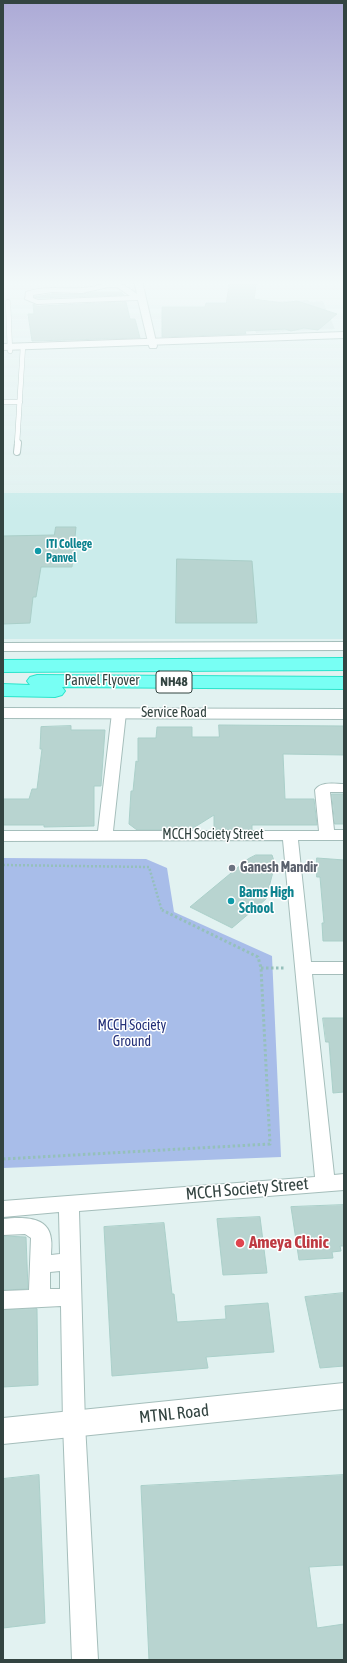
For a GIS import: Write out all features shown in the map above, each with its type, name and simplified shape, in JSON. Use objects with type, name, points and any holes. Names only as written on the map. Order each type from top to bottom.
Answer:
[{"type":"highway","points":[[3,666],[344,664]]},
{"type":"highway","name":"Panvel Flyover","points":[[3,672],[344,672]]},
{"type":"highway","name":"Panvel Flyover","points":[[3,681],[344,683]]},
{"type":"highway","points":[[3,690],[344,692]]},
{"type":"street","points":[[3,648],[344,646]]},
{"type":"street","name":"Service Road","points":[[3,713],[344,714]]},
{"type":"street","points":[[105,836],[119,713]]},
{"type":"street","points":[[326,831],[322,790],[326,788],[344,788]]},
{"type":"street","points":[[290,835],[326,831],[344,826]]},
{"type":"street","points":[[326,831],[344,835]]},
{"type":"street","name":"MCCH Society Street","points":[[3,836],[290,835],[324,1182],[69,1203],[4,1218]]},
{"type":"street","points":[[303,968],[344,968]]},
{"type":"street","points":[[324,1182],[344,1182]]},
{"type":"street","points":[[69,1203],[74,1424],[85,1660]]},
{"type":"street","points":[[4,1218],[28,1225],[38,1232],[41,1237],[40,1298]]},
{"type":"street","points":[[40,1264],[70,1262]]},
{"type":"street","points":[[3,1300],[71,1297]]},
{"type":"street","name":"MTNL Road","points":[[3,1431],[344,1396]]},
{"type":"lane","points":[[17,452],[22,359]]},
{"type":"lane","points":[[3,402],[20,402]]},
{"type":"path","points":[[3,865],[149,867],[162,911],[258,957],[261,968],[270,1144],[3,1159]]},
{"type":"path","points":[[261,968],[303,968]]},
{"type":"shaded area","points":[[3,493],[344,493],[344,639],[3,639]]},
{"type":"green space","name":"MCCH Society Ground","points":[[3,858],[146,859],[167,868],[174,912],[272,956],[281,1157],[3,1168]]},
{"type":"building","points":[[56,527],[76,527],[72,567],[41,567],[36,597],[33,597],[30,623],[3,624],[3,536],[54,535]]},
{"type":"building","points":[[177,559],[252,561],[257,623],[176,623]]},
{"type":"building","points":[[219,725],[344,726],[344,755],[283,754],[285,799],[314,799],[317,825],[252,825],[252,830],[214,830],[214,815],[190,830],[137,830],[129,824],[131,791],[133,791],[136,761],[138,762],[138,738],[156,738],[157,727],[192,727],[192,737],[219,737]]},
{"type":"building","points":[[71,726],[71,730],[105,730],[101,786],[94,786],[94,826],[44,827],[44,825],[3,825],[3,799],[29,799],[32,789],[37,789],[42,749],[40,749],[41,727]]},
{"type":"building","points":[[332,794],[344,794],[344,824],[335,824]]},
{"type":"building","name":"Barns High School","points":[[256,855],[272,855],[275,864],[266,899],[232,928],[190,907],[248,859]]},
{"type":"building","points":[[317,858],[344,860],[344,941],[323,941],[322,923],[324,923],[320,877],[317,877]]},
{"type":"building","points":[[323,1018],[344,1018],[344,1092],[333,1093],[329,1042],[326,1042]]},
{"type":"building","points":[[344,1205],[344,1246],[340,1246],[341,1251],[332,1252],[333,1258],[299,1260],[291,1207]]},
{"type":"building","points":[[260,1217],[267,1273],[223,1275],[217,1219]]},
{"type":"building","points":[[164,1223],[172,1294],[174,1294],[177,1322],[226,1319],[225,1306],[268,1303],[274,1352],[206,1357],[208,1368],[112,1376],[104,1227]]},
{"type":"building","points":[[3,1236],[26,1237],[28,1289],[3,1290]]},
{"type":"building","points":[[344,1293],[344,1366],[320,1368],[305,1297]]},
{"type":"building","points":[[37,1309],[38,1385],[3,1387],[3,1310]]},
{"type":"building","points":[[39,1475],[45,1623],[3,1628],[3,1479]]},
{"type":"building","points":[[344,1475],[344,1565],[309,1567],[317,1628],[344,1624],[344,1660],[149,1660],[141,1486]]},
{"type":"place","name":"ITI College Panvel","points":[[38,551]]},
{"type":"place","name":"Ganesh Mandir","points":[[232,868]]},
{"type":"place","name":"Barns High School","points":[[231,901]]},
{"type":"place","name":"Ameya Clinic","points":[[240,1243]]}]
